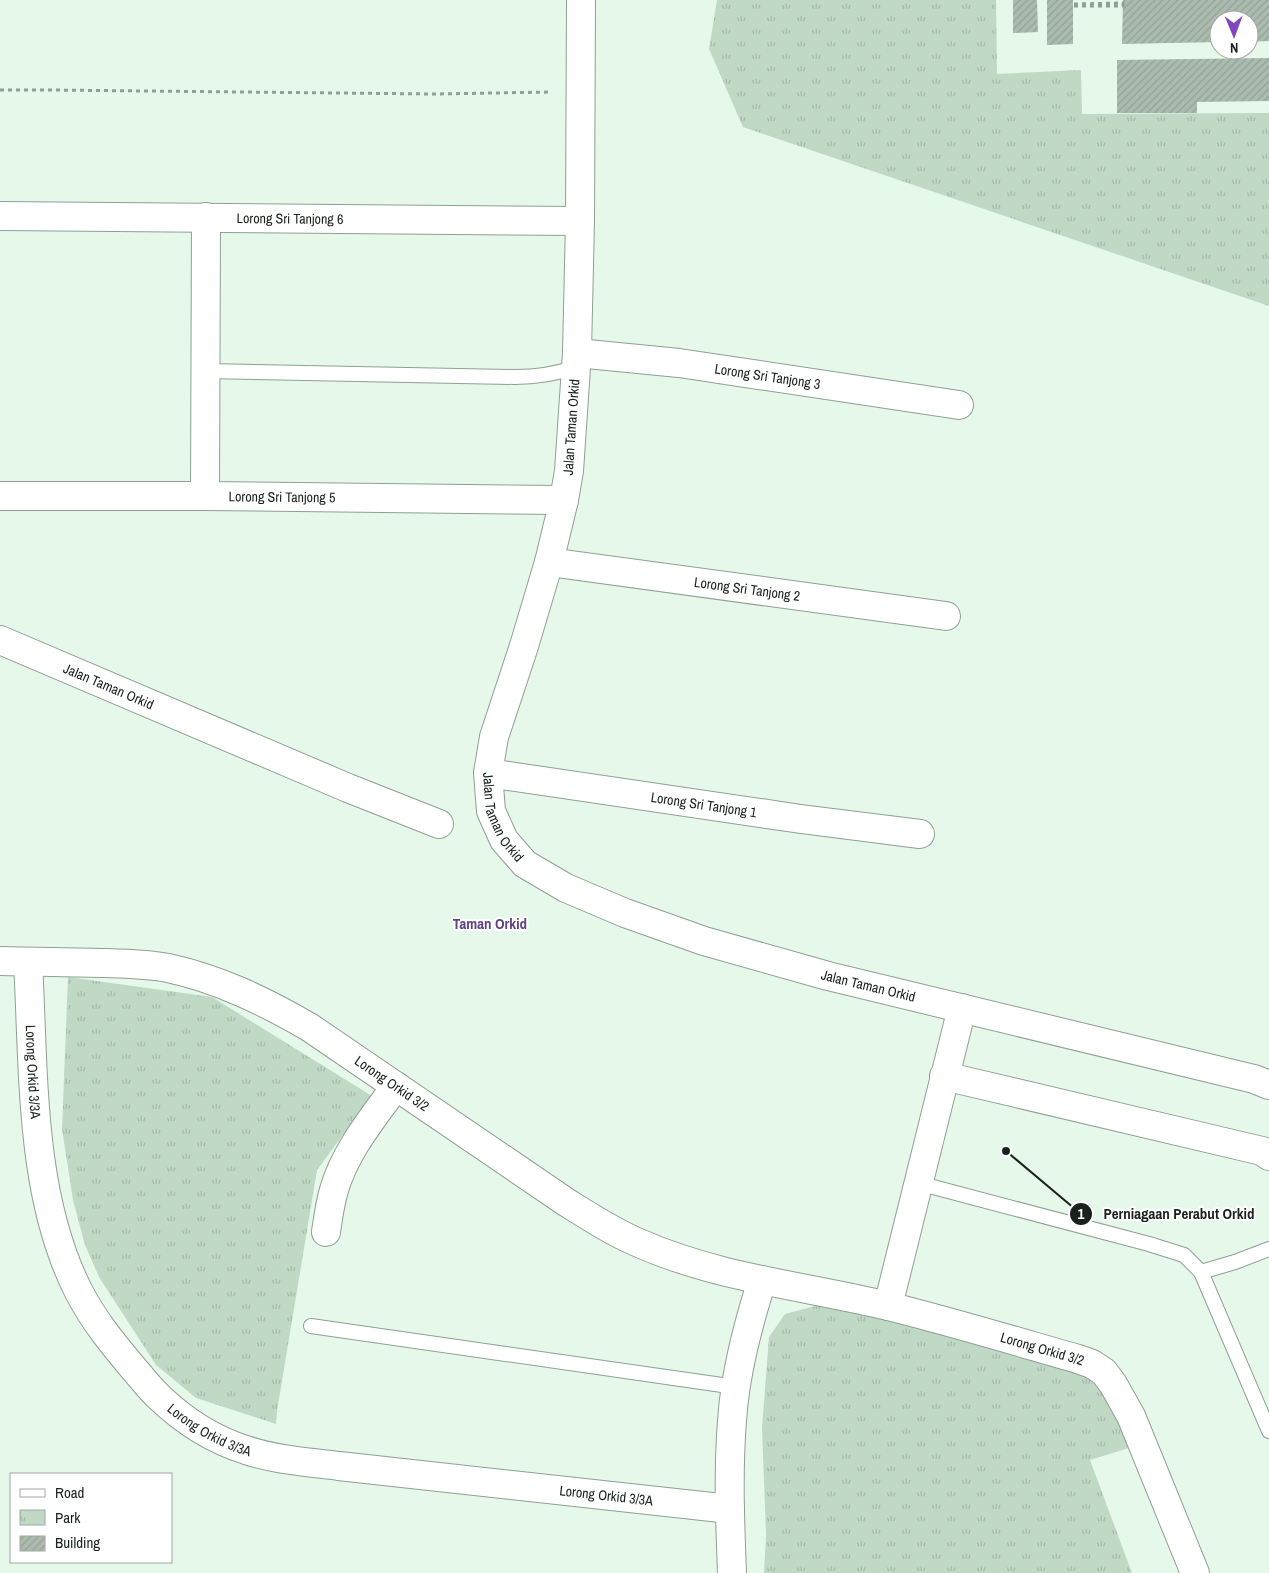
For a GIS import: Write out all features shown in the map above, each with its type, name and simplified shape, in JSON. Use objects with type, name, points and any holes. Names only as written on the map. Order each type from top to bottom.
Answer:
[{"type":"street","name":"Jalan Taman Orkid","points":[[581,0],[580,221],[576,360],[569,470],[549,562],[494,737],[488,773],[492,811],[504,840],[525,864],[566,888],[625,913],[704,941],[828,976],[1254,1078],[1269,1085]]},
{"type":"street","name":"Lorong Sri Tanjong 6","points":[[0,216],[580,221]]},
{"type":"street","points":[[205,496],[206,217]]},
{"type":"street","name":"Lorong Sri Tanjong 3","points":[[576,360],[679,363],[959,405]]},
{"type":"street","name":"Lorong Sri Tanjong 5","points":[[0,496],[564,500]]},
{"type":"street","name":"Lorong Sri Tanjong 2","points":[[549,562],[946,616]]},
{"type":"street","name":"Jalan Taman Orkid","points":[[0,640],[348,788],[439,824]]},
{"type":"street","name":"Lorong Sri Tanjong 1","points":[[488,773],[802,819],[920,834]]},
{"type":"street","name":"Lorong Orkid 3/2","points":[[0,962],[134,964],[166,968],[223,984],[282,1012],[302,1024],[566,1202],[639,1244],[677,1257],[762,1280],[888,1306],[1092,1364],[1104,1372],[1131,1416],[1195,1573]]},
{"type":"street","name":"Lorong Orkid 3/3A","points":[[28,962],[40,1154],[50,1214],[62,1253],[79,1292],[105,1335],[158,1397],[203,1431],[246,1451],[279,1458],[730,1509]]},
{"type":"street","points":[[888,1306],[962,1008]]},
{"type":"street","points":[[944,1076],[1262,1151],[1269,1156]]},
{"type":"street","points":[[326,1232],[334,1188],[348,1158],[370,1121],[396,1086]]},
{"type":"street","points":[[732,1573],[730,1509],[732,1420],[738,1371],[749,1323],[762,1280]]},
{"type":"lane","points":[[205,371],[534,377],[563,372],[576,360]]},
{"type":"lane","points":[[918,1183],[1184,1255],[1200,1272],[1269,1431]]},
{"type":"lane","points":[[1200,1272],[1235,1262],[1269,1249]]},
{"type":"lane","points":[[311,1326],[736,1387]]},
{"type":"path","points":[[1113,0],[1113,6]]},
{"type":"path","points":[[1118,3],[1113,6],[1073,6],[1073,4],[1118,3]]},
{"type":"path","points":[[0,90],[436,94],[580,91]]},
{"type":"green space","points":[[717,0],[996,0],[997,74],[1081,70],[1082,114],[1269,113],[1269,306],[743,127],[709,49]]},
{"type":"green space","points":[[68,977],[212,997],[372,1096],[317,1170],[276,1424],[196,1398],[156,1365],[99,1277],[85,1245],[73,1200],[62,1129]]},
{"type":"green space","points":[[819,1305],[898,1321],[1081,1370],[1110,1393],[1132,1447],[1090,1460],[1132,1573],[764,1573],[766,1535],[762,1428],[769,1337],[785,1314]]},
{"type":"building","points":[[1013,0],[1037,0],[1038,32],[1013,33]]},
{"type":"building","points":[[1047,0],[1073,0],[1073,44],[1047,45]]},
{"type":"building","points":[[1123,0],[1269,0],[1269,41],[1259,42],[1259,10],[1209,10],[1209,42],[1122,44]]},
{"type":"building","points":[[1259,58],[1269,58],[1269,101],[1197,102],[1197,113],[1117,113],[1117,60],[1259,60]]},
{"type":"place","name":"Perniagaan Perabut Orkid","points":[[1006,1151]]},
{"type":"district","name":"Taman Orkid","points":[[490,924]]}]
